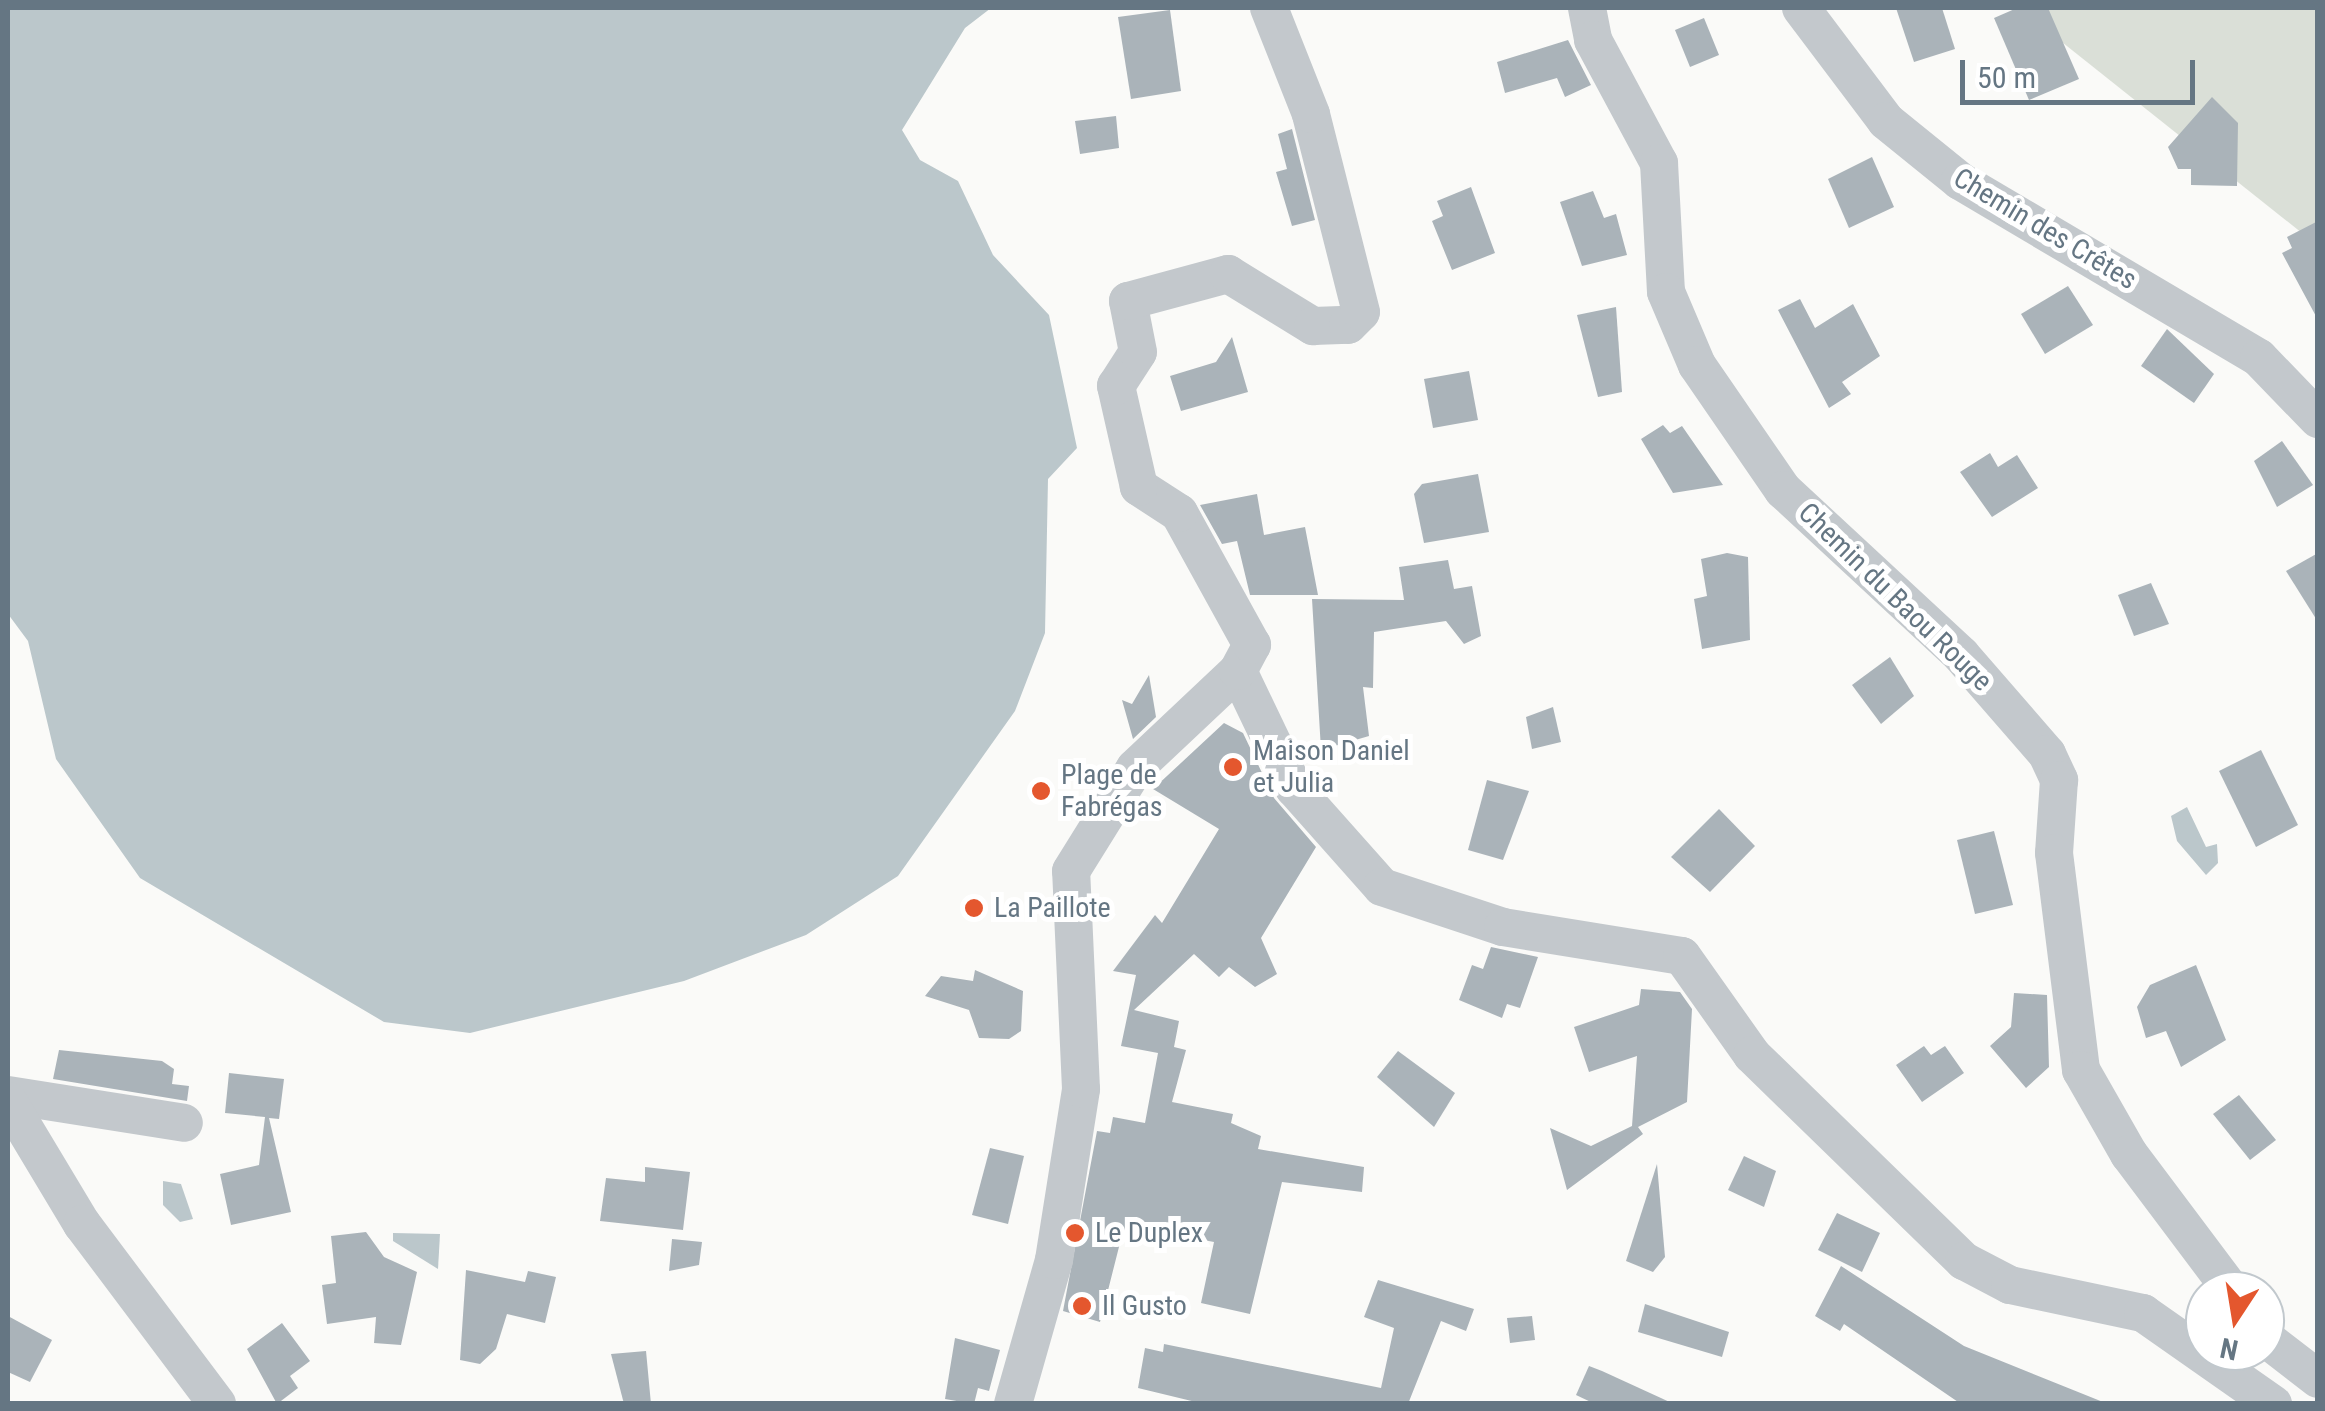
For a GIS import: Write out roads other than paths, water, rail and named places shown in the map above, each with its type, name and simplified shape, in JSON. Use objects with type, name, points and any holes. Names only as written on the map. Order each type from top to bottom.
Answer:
[{"type":"street","points":[[1270,8],[1311,114],[1360,312],[1348,326],[1313,326],[1228,274],[1128,300],[1138,352],[1116,386],[1139,487],[1178,514],[1245,658],[1294,788],[1382,887],[1503,928],[1682,956],[1752,1056],[1964,1261],[2010,1285],[2142,1313],[2274,1404]]},
{"type":"street","name":"Chemin du Baou Rouge","points":[[1588,8],[1593,40],[1658,163],[1666,292],[1696,365],[1784,490],[1961,655],[2047,754],[2059,780],[2054,852],[2081,1070],[2129,1154],[2217,1271]]},
{"type":"street","name":"Chemin des Crêtes","points":[[1801,8],[1886,121],[1960,182],[2259,358],[2318,419]]},
{"type":"street","points":[[1013,1404],[1054,1260],[1081,1089],[1071,872],[1136,768],[1245,658]]},
{"type":"street","points":[[8,1098],[184,1123]]},
{"type":"street","points":[[8,1098],[82,1224],[217,1404]]},
{"type":"street","points":[[2285,1353],[2318,1379]]},
{"type":"place","name":"Maison Daniel et Julia","points":[[1233,767]]},
{"type":"place","name":"Plage de Fabrégas","points":[[1041,791]]},
{"type":"place","name":"La Paillote","points":[[974,908]]},
{"type":"place","name":"Le Duplex","points":[[1075,1233]]},
{"type":"place","name":"Il Gusto","points":[[1082,1306]]}]
